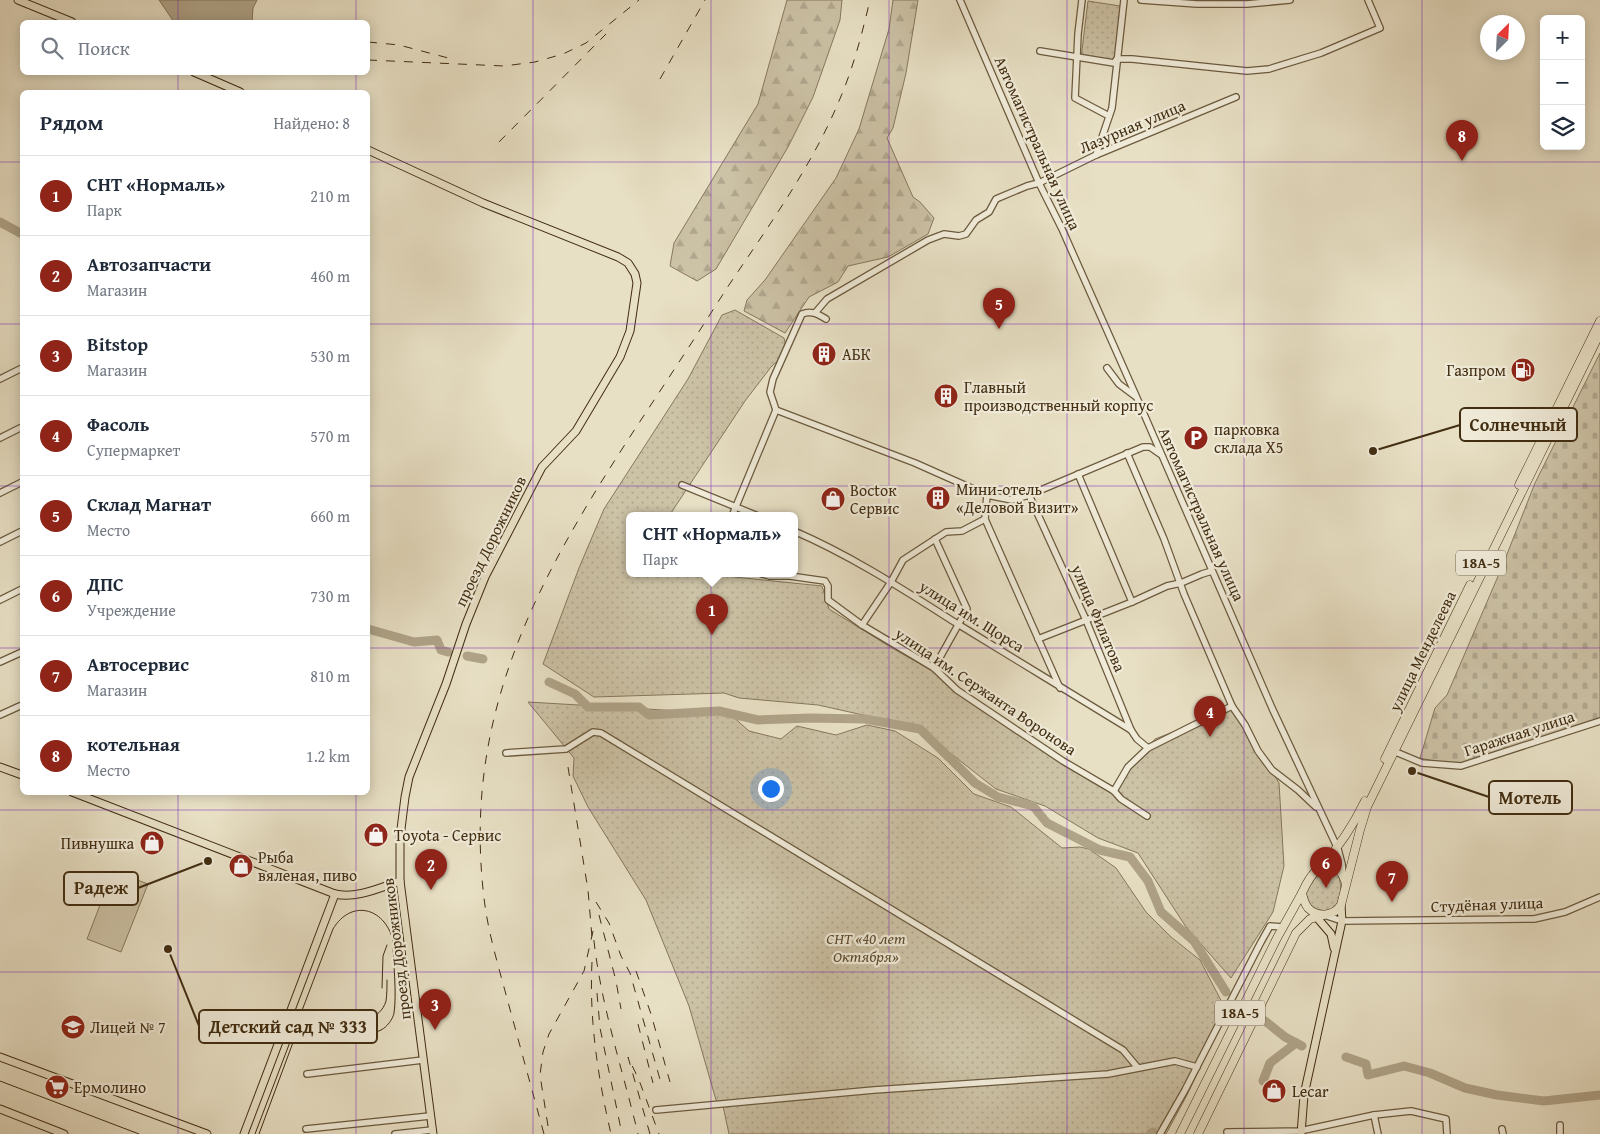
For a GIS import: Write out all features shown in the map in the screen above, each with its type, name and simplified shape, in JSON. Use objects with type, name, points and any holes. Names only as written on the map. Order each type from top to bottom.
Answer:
[{"type":"highway","name":"улица Менделеева","points":[[1346,884],[1367,807],[1392,750],[1600,321]]},
{"type":"highway","name":"улица Менделеева","points":[[1338,849],[1392,750],[1600,333]]},
{"type":"highway","name":"18А-5","points":[[1180,1134],[1302,892],[1310,878],[1338,849]]},
{"type":"highway","points":[[1320,868],[1330,865],[1343,874]]},
{"type":"highway","name":"18А-5","points":[[1198,1134],[1289,944],[1303,924],[1310,919],[1335,912],[1342,905],[1346,884],[1343,874]]},
{"type":"highway","points":[[1302,892],[1306,905],[1310,909],[1324,915]]},
{"type":"main road","points":[[18,0],[67,20]]},
{"type":"main road","points":[[201,75],[235,90]]},
{"type":"main road","name":"проезд Дорожников","points":[[370,151],[483,203],[618,257],[628,263],[635,274],[637,283],[630,331],[620,357],[576,432],[542,467],[478,592],[446,684],[410,777],[405,797],[400,837],[400,881],[433,1132]]},
{"type":"main road","points":[[0,767],[20,774]]},
{"type":"main road","points":[[80,795],[335,894],[353,896],[400,881]]},
{"type":"main road","points":[[244,1134],[335,894]]},
{"type":"main road","points":[[1301,1133],[1304,1095],[1342,921],[1342,905]]},
{"type":"main road","points":[[1310,909],[1331,934],[1334,953]]},
{"type":"main road","points":[[0,1057],[207,1134]]},
{"type":"main road","points":[[0,1109],[64,1134]]},
{"type":"street","points":[[26,0],[33,7]]},
{"type":"street","name":"Автомагистральная улица","points":[[960,0],[1039,183],[1062,229],[1272,708],[1338,849],[1343,874]]},
{"type":"street","points":[[1082,0],[1076,57],[1075,98],[1109,116]]},
{"type":"street","points":[[1096,155],[1109,116],[1118,59],[1124,0]]},
{"type":"street","points":[[1142,0],[1247,4],[1290,0]]},
{"type":"street","points":[[1040,51],[1114,63],[1118,59],[1132,58],[1247,71],[1269,69],[1321,53],[1380,28],[1368,0]]},
{"type":"street","name":"Лазурная улица","points":[[776,410],[770,392],[773,380],[802,314],[808,312],[815,313],[827,299],[928,240],[944,234],[958,236],[966,234],[976,220],[989,212],[996,199],[1039,183],[1096,155],[1236,97]]},
{"type":"street","points":[[815,313],[826,319]]},
{"type":"street","points":[[1107,368],[1119,384],[1137,398]]},
{"type":"street","points":[[0,379],[20,369]]},
{"type":"street","points":[[734,512],[776,410],[915,464],[987,495],[1012,500],[1143,447],[1150,448],[1162,456]]},
{"type":"street","points":[[0,438],[20,428]]},
{"type":"street","points":[[1127,453],[1232,706],[1245,725],[1258,751],[1272,770],[1319,809]]},
{"type":"street","points":[[1078,474],[1132,602]]},
{"type":"street","points":[[0,493],[20,483]]},
{"type":"street","points":[[682,485],[748,512]]},
{"type":"street","name":"улица Филатова","points":[[1030,494],[1132,730],[1137,739],[1148,748]]},
{"type":"street","points":[[987,495],[985,518],[1060,688]]},
{"type":"street","points":[[862,625],[891,582],[903,560],[946,532],[962,531],[985,518]]},
{"type":"street","points":[[0,542],[20,532]]},
{"type":"street","name":"улица им. Щорса","points":[[798,534],[823,544],[891,582],[1060,688],[1132,730]]},
{"type":"street","points":[[934,668],[967,609],[936,539]]},
{"type":"street","points":[[1038,639],[1167,586],[1181,583],[1212,571]]},
{"type":"street","name":"улица им. Сержанта Воронова","points":[[797,577],[825,581],[828,586],[828,600],[862,625],[934,668],[957,690],[1063,760],[1114,791],[1121,799],[1147,816]]},
{"type":"street","points":[[0,600],[20,590]]},
{"type":"street","points":[[0,662],[20,653]]},
{"type":"street","points":[[0,715],[20,705]]},
{"type":"street","points":[[1114,791],[1128,767],[1148,748],[1232,706]]},
{"type":"street","name":"Гаражная улица","points":[[1392,750],[1422,763],[1461,766],[1600,720]]},
{"type":"street","points":[[506,753],[566,749],[593,732],[601,733],[1123,1050],[1138,1068]]},
{"type":"street","name":"Студёная улица","points":[[1324,915],[1342,921],[1534,919],[1565,912],[1600,897]]},
{"type":"street","points":[[1160,1134],[1270,926],[1283,927]]},
{"type":"street","points":[[307,1074],[423,1060]]},
{"type":"street","points":[[656,1110],[874,1090],[1102,1075],[1175,1062],[1197,1067]]},
{"type":"street","points":[[1228,1132],[1301,1133],[1374,1116],[1411,1111],[1446,1118],[1447,1134]]},
{"type":"street","points":[[306,1129],[430,1116]]},
{"type":"street","points":[[1374,1116],[1378,1134]]},
{"type":"street","points":[[1560,1125],[1560,1134]]},
{"type":"street","points":[[395,1134],[433,1132]]},
{"type":"green space","points":[[787,0],[842,0],[840,20],[813,97],[788,147],[716,269],[697,281],[670,266],[674,243],[758,104]]},
{"type":"green space","points":[[893,0],[918,0],[906,73],[893,128],[887,138],[913,197],[934,218],[928,234],[888,257],[848,266],[838,282],[809,297],[785,333],[744,311],[747,300],[765,280],[836,178],[859,129],[889,29]]},
{"type":"green space","points":[[1088,1],[1120,6],[1115,65],[1081,58]]},
{"type":"green space","points":[[735,310],[784,338],[786,347],[783,356],[771,367],[745,401],[672,512],[626,512],[626,577],[734,577],[822,586],[829,609],[936,673],[1110,790],[1155,739],[1235,708],[1279,783],[1284,866],[1273,912],[1231,978],[1186,927],[1138,853],[1098,838],[1045,806],[996,789],[917,727],[818,705],[739,698],[724,693],[594,697],[543,664],[579,568],[604,509],[688,379],[722,315]]},
{"type":"green space","points":[[1600,353],[1600,718],[1465,763],[1443,763],[1420,758],[1435,708],[1447,695],[1502,567],[1535,483]]},
{"type":"green space","name":"СНТ «40 лет Октября»","points":[[528,702],[730,714],[749,731],[781,739],[797,726],[836,735],[867,725],[895,731],[938,758],[974,794],[1011,807],[1062,848],[1080,847],[1089,849],[1116,868],[1146,912],[1171,937],[1200,960],[1227,1012],[1166,1134],[729,1134],[723,1106],[716,1100],[689,1006],[646,900],[588,807],[573,776],[574,758]]},
{"type":"green space","points":[[1326,868],[1336,869],[1340,884],[1340,894],[1334,909],[1322,911],[1311,905],[1306,894],[1308,886]]},
{"type":"green space","points":[[113,871],[148,884],[121,952],[87,939]]},
{"type":"shaded area","points":[[159,0],[257,0],[253,8],[252,20],[173,20]]},
{"type":"waterway","points":[[0,222],[20,233]]},
{"type":"waterway","points":[[370,630],[414,642],[437,640],[441,650],[448,652]]},
{"type":"waterway","points":[[467,656],[483,659]]},
{"type":"waterway","points":[[549,682],[575,694],[588,707],[639,707],[649,715],[719,711],[758,720],[810,718],[865,719],[920,729],[975,783],[998,797],[1033,806],[1047,823],[1100,850],[1130,857],[1148,881],[1161,912],[1194,941],[1226,992]]},
{"type":"waterway","points":[[1265,1021],[1285,1037],[1302,1046]]},
{"type":"waterway","points":[[1263,1081],[1270,1063],[1296,1043]]},
{"type":"waterway","points":[[1346,1057],[1366,1064],[1368,1075],[1404,1066],[1430,1073],[1465,1088],[1497,1095],[1544,1101],[1600,1095]]},
{"type":"tram line","points":[[255,1134],[333,929],[349,913],[366,911],[375,914],[389,929],[393,940],[395,996],[392,1018],[383,1029],[370,1033],[359,1032],[327,1019],[317,1018],[308,1021],[298,1029],[259,1134]]},
{"type":"tram line","points":[[382,988],[383,956],[387,945]]},
{"type":"tram line","points":[[341,1024],[368,1020],[379,1012],[386,1001],[387,980]]},
{"type":"tram line","points":[[0,1081],[139,1134]]},
{"type":"railway","points":[[370,60],[504,66],[535,62],[563,54],[586,43],[639,0]]},
{"type":"railway","points":[[660,79],[705,0]]},
{"type":"railway","points":[[544,1134],[494,950],[484,898],[480,831],[485,768],[497,708],[515,650],[539,594],[567,539],[635,429],[773,220],[802,174],[828,126],[849,76],[870,0]]},
{"type":"railway","points":[[499,142],[606,34]]},
{"type":"railway","points":[[370,42],[399,45],[452,59]]},
{"type":"railway","points":[[568,767],[588,890],[592,937]]},
{"type":"railway","points":[[596,902],[609,923],[621,956],[630,973],[661,1083]]},
{"type":"railway","points":[[599,915],[616,981],[621,1009]]},
{"type":"railway","points":[[548,1126],[540,1075],[543,1052],[549,1034],[584,971],[593,931],[600,982],[638,1134]]},
{"type":"railway","points":[[592,962],[593,1027],[602,1092],[611,1134]]},
{"type":"railway","points":[[636,971],[651,1014],[670,1082]]},
{"type":"railway","points":[[597,993],[600,1028],[622,1134]]},
{"type":"railway","points":[[638,1024],[653,1083]]},
{"type":"railway","points":[[650,1134],[628,1057],[639,1080],[659,1134]]},
{"type":"place","name":"котельная","points":[[1462,161]]},
{"type":"place","name":"Склад Магнат","points":[[999,329]]},
{"type":"place","name":"АБК","points":[[824,354]]},
{"type":"place","name":"Газпром","points":[[1523,370]]},
{"type":"place","name":"Главный производственный корпус","points":[[946,396]]},
{"type":"place","name":"парковка склада X5","points":[[1196,438]]},
{"type":"place","name":"Солнечный","points":[[1373,451]]},
{"type":"place","name":"Мини-отель «Деловой Визит»","points":[[938,498]]},
{"type":"place","name":"Восtок Сервис","points":[[833,499]]},
{"type":"place","name":"СНТ «Нормаль»","points":[[712,635]]},
{"type":"place","name":"Фасоль","points":[[1210,737]]},
{"type":"place","name":"Мотель","points":[[1412,771]]},
{"type":"place","name":"Toyota - Сервис","points":[[376,835]]},
{"type":"place","name":"Пивнушка","points":[[152,843]]},
{"type":"place","name":"Радеж","points":[[208,861]]},
{"type":"place","name":"Рыба вяленая, пиво","points":[[241,866]]},
{"type":"place","name":"ДПС","points":[[1326,888]]},
{"type":"place","name":"Автозапчасти","points":[[431,890]]},
{"type":"place","name":"Автосервис","points":[[1392,902]]},
{"type":"place","name":"Детский сад № 333","points":[[168,949]]},
{"type":"place","name":"Лицей № 7","points":[[73,1027]]},
{"type":"place","name":"Bitstop","points":[[435,1030]]},
{"type":"place","name":"Ермолино","points":[[57,1087]]},
{"type":"place","name":"Lecar","points":[[1274,1091]]}]
